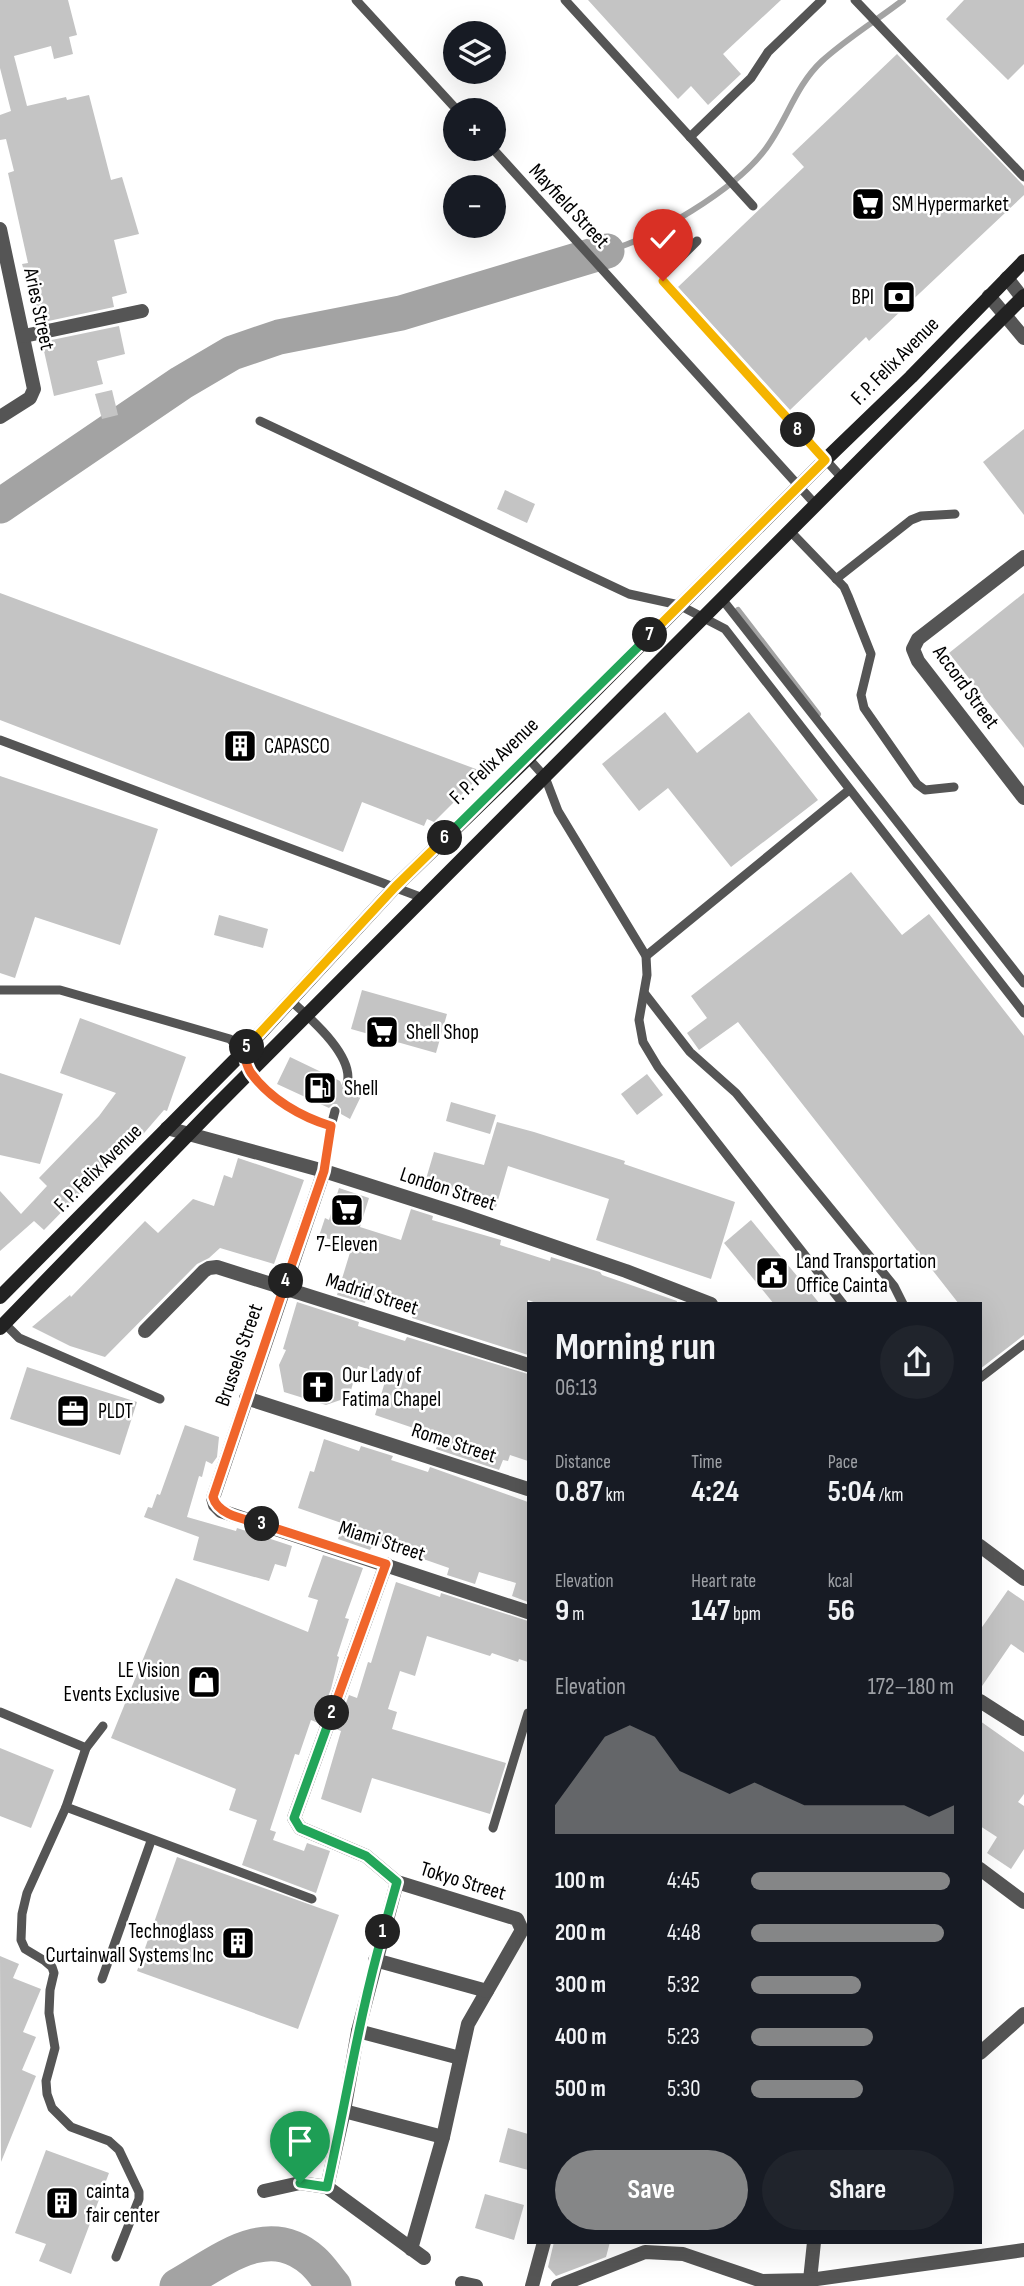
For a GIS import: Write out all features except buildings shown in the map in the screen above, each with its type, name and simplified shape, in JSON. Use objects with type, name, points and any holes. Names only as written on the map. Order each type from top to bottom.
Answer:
[{"type":"main road","name":"F. P. Felix Avenue","points":[[0,1297],[243,1052],[395,887],[911,377],[1024,261]]},
{"type":"main road","name":"F. P. Felix Avenue","points":[[1,1323],[1023,298]]},
{"type":"street","name":"Aries Street","points":[[0,229],[34,389],[30,398],[0,417]]},
{"type":"street","points":[[1007,278],[1023,298]]},
{"type":"street","points":[[989,296],[1024,338]]},
{"type":"street","points":[[24,336],[142,311]]},
{"type":"street","name":"Accord Street","points":[[1024,557],[918,639],[913,649],[918,661],[1024,798]]},
{"type":"street","name":"London Street","points":[[167,1128],[324,1171],[626,1271],[708,1302]]},
{"type":"street","name":"Brussels Street","points":[[221,1511],[215,1505],[213,1497],[324,1171]]},
{"type":"street","name":"Madrid Street","points":[[145,1332],[209,1268],[217,1267],[527,1365]]},
{"type":"street","name":"Rome Street","points":[[246,1398],[527,1489]]},
{"type":"street","name":"Miami Street","points":[[221,1511],[527,1612]]},
{"type":"street","points":[[982,1548],[1024,1579]]},
{"type":"street","name":"Tokyo Street","points":[[386,1564],[294,1818],[300,1828],[373,1860],[397,1882],[517,1919],[522,1930],[468,2024],[443,2137],[411,2249]]},
{"type":"street","points":[[982,1701],[1024,1729]]},
{"type":"street","points":[[982,1872],[1024,1902]]},
{"type":"street","points":[[327,2187],[358,2031],[397,1882]]},
{"type":"street","points":[[375,1960],[487,1991]]},
{"type":"street","points":[[982,2051],[1024,2014]]},
{"type":"street","points":[[358,2031],[460,2058]]},
{"type":"street","points":[[344,2111],[443,2137]]},
{"type":"street","points":[[264,2191],[300,2183],[327,2187],[424,2258]]},
{"type":"street","points":[[532,2286],[543,2244]]},
{"type":"street","points":[[810,2280],[814,2244]]},
{"type":"street","points":[[558,2286],[645,2252],[684,2248],[762,2281],[810,2280],[1024,2250]]},
{"type":"lane","points":[[356,0],[446,98]]},
{"type":"lane","points":[[565,0],[753,206]]},
{"type":"lane","points":[[690,137],[751,78],[768,52],[822,0]]},
{"type":"lane","points":[[858,3],[1024,177]]},
{"type":"lane","name":"Mayfield Street","points":[[504,161],[816,505]]},
{"type":"lane","points":[[697,241],[664,274],[663,281],[843,479]]},
{"type":"lane","points":[[260,421],[629,594],[679,606],[724,629],[1024,1013]]},
{"type":"lane","points":[[836,579],[911,520],[921,516],[955,514]]},
{"type":"lane","points":[[790,531],[836,579],[848,596],[870,649],[870,660],[860,695],[864,708],[917,784],[925,790],[954,787]]},
{"type":"lane","points":[[722,599],[1024,983]]},
{"type":"lane","points":[[0,740],[423,898]]},
{"type":"lane","points":[[528,758],[545,776],[558,811],[646,956],[645,994],[639,1020],[643,1042],[658,1068],[840,1302]]},
{"type":"lane","points":[[646,956],[849,790]]},
{"type":"lane","points":[[0,990],[60,990],[230,1039],[243,1052],[250,1072],[288,1107],[331,1126]]},
{"type":"lane","points":[[645,994],[690,1052],[736,1093],[894,1286],[902,1302]]},
{"type":"lane","points":[[290,1000],[307,1015],[346,1062],[349,1077],[347,1084]]},
{"type":"lane","points":[[324,1171],[335,1111]]},
{"type":"lane","points":[[1,1323],[19,1338],[160,1399]]},
{"type":"lane","points":[[982,1376],[1024,1343]]},
{"type":"lane","points":[[0,1712],[86,1748]]},
{"type":"lane","points":[[493,1828],[527,1716]]},
{"type":"lane","points":[[103,1727],[86,1748],[66,1807],[27,1893],[22,1914],[22,1940],[25,1949],[45,1961],[54,1973],[49,2013],[55,2048],[46,2081],[52,2108],[71,2127],[109,2141],[119,2150],[139,2192],[139,2199],[116,2257]]},
{"type":"lane","points":[[66,1807],[312,1899]]},
{"type":"lane","points":[[102,1979],[151,1841]]},
{"type":"waterway","points":[[607,251],[626,245],[692,211],[751,166],[779,129],[798,93],[822,61],[903,0]]},
{"type":"waterway","points":[[0,506],[181,383],[232,353],[279,337],[401,313],[607,251]]},
{"type":"waterway","points":[[738,610],[818,714]]},
{"type":"waterway","points":[[177,2286],[244,2249],[278,2244],[296,2249],[313,2261],[334,2286]]},
{"type":"place","name":"SM Hypermarket","points":[[868,204]]},
{"type":"place","name":"BPI","points":[[899,297]]},
{"type":"place","name":"CAPASCO","points":[[240,746]]},
{"type":"place","name":"Shell Shop","points":[[382,1032]]},
{"type":"place","name":"Shell","points":[[320,1088]]},
{"type":"place","name":"7-Eleven","points":[[347,1210]]},
{"type":"place","name":"Land Transportation Office Cainta","points":[[772,1273]]},
{"type":"place","name":"Our Lady of Fatima Chapel","points":[[318,1387]]},
{"type":"place","name":"PLDT","points":[[73,1411]]},
{"type":"place","name":"LE Vision Events Exclusive","points":[[204,1682]]},
{"type":"place","name":"Technoglass Curtainwall Systems Inc","points":[[238,1943]]},
{"type":"place","name":"cainta fair center","points":[[62,2203]]},
{"type":"route","points":[[300,2183],[327,2187],[358,2031],[397,1882],[373,1860],[300,1828],[294,1818],[386,1564],[221,1511],[215,1505],[213,1497],[324,1171],[331,1126],[300,1114],[279,1100],[250,1072],[243,1052],[395,887],[528,758],[825,460],[663,281]]}]
